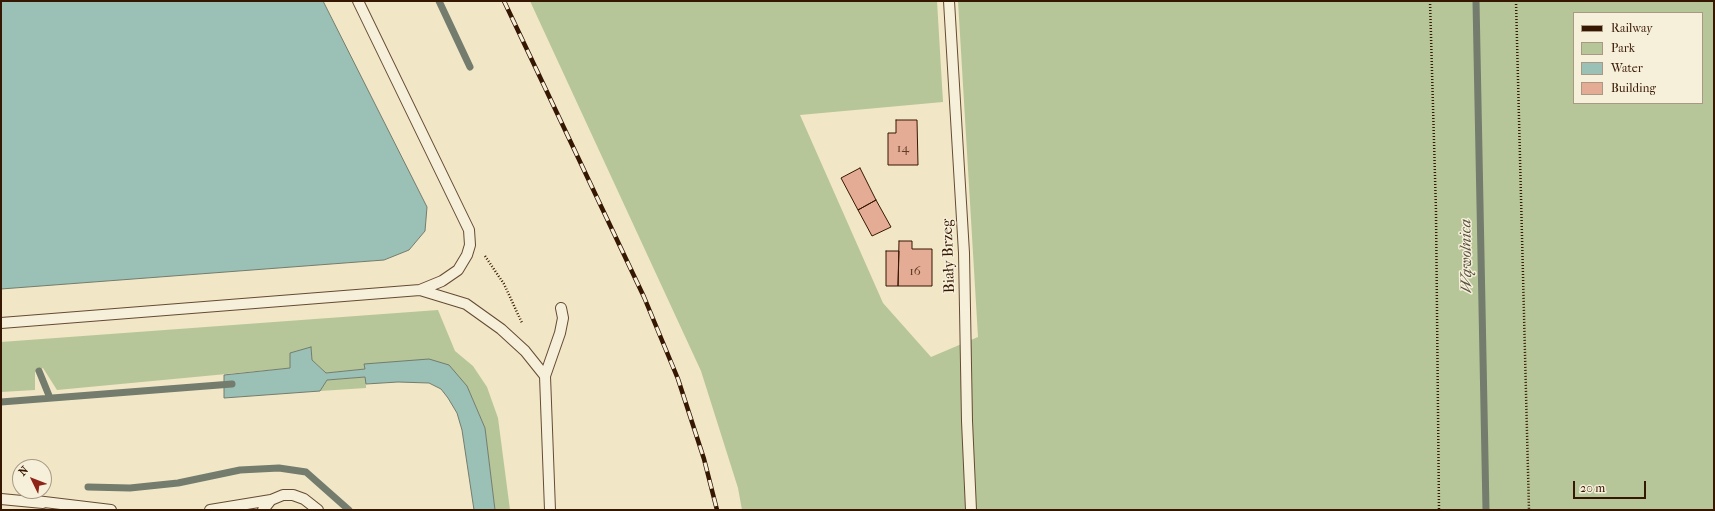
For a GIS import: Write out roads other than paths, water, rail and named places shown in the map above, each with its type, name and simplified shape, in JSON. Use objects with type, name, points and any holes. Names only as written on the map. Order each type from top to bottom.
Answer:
[{"type":"lane","points":[[1,323],[420,290],[442,281],[458,270],[467,255],[470,245],[468,230],[358,1]]},
{"type":"lane","name":"Biały Brzeg","points":[[948,1],[964,253],[967,421],[972,510]]},
{"type":"lane","points":[[420,290],[466,304],[501,329],[520,347],[545,376]]},
{"type":"lane","points":[[550,510],[545,376],[560,333],[563,318],[560,308]]},
{"type":"lane","points":[[210,510],[293,495],[304,499],[318,510]]},
{"type":"lane","points":[[1,499],[90,506],[111,510]]},
{"type":"lane","points":[[262,510],[271,500]]},
{"type":"lane","points":[[36,501],[63,510]]},
{"type":"water","points":[[1,1],[323,1],[427,207],[425,231],[409,250],[384,260],[1,289]]},
{"type":"water","points":[[311,347],[312,360],[326,373],[365,369],[364,364],[429,359],[449,365],[467,386],[485,428],[495,510],[474,510],[462,430],[457,413],[441,389],[429,383],[398,382],[366,384],[365,377],[327,380],[320,391],[224,398],[224,375],[290,368],[290,353]]},
{"type":"waterway","points":[[439,1],[470,67]]},
{"type":"waterway","name":"Wąwolnica","points":[[1476,1],[1486,510]]},
{"type":"waterway","points":[[39,371],[50,398]]},
{"type":"waterway","points":[[1,402],[232,384]]},
{"type":"waterway","points":[[88,487],[130,488],[178,483],[240,470],[279,468],[306,472],[349,510]]},
{"type":"railway","points":[[504,1],[644,297],[678,379],[704,459],[717,510]]}]
